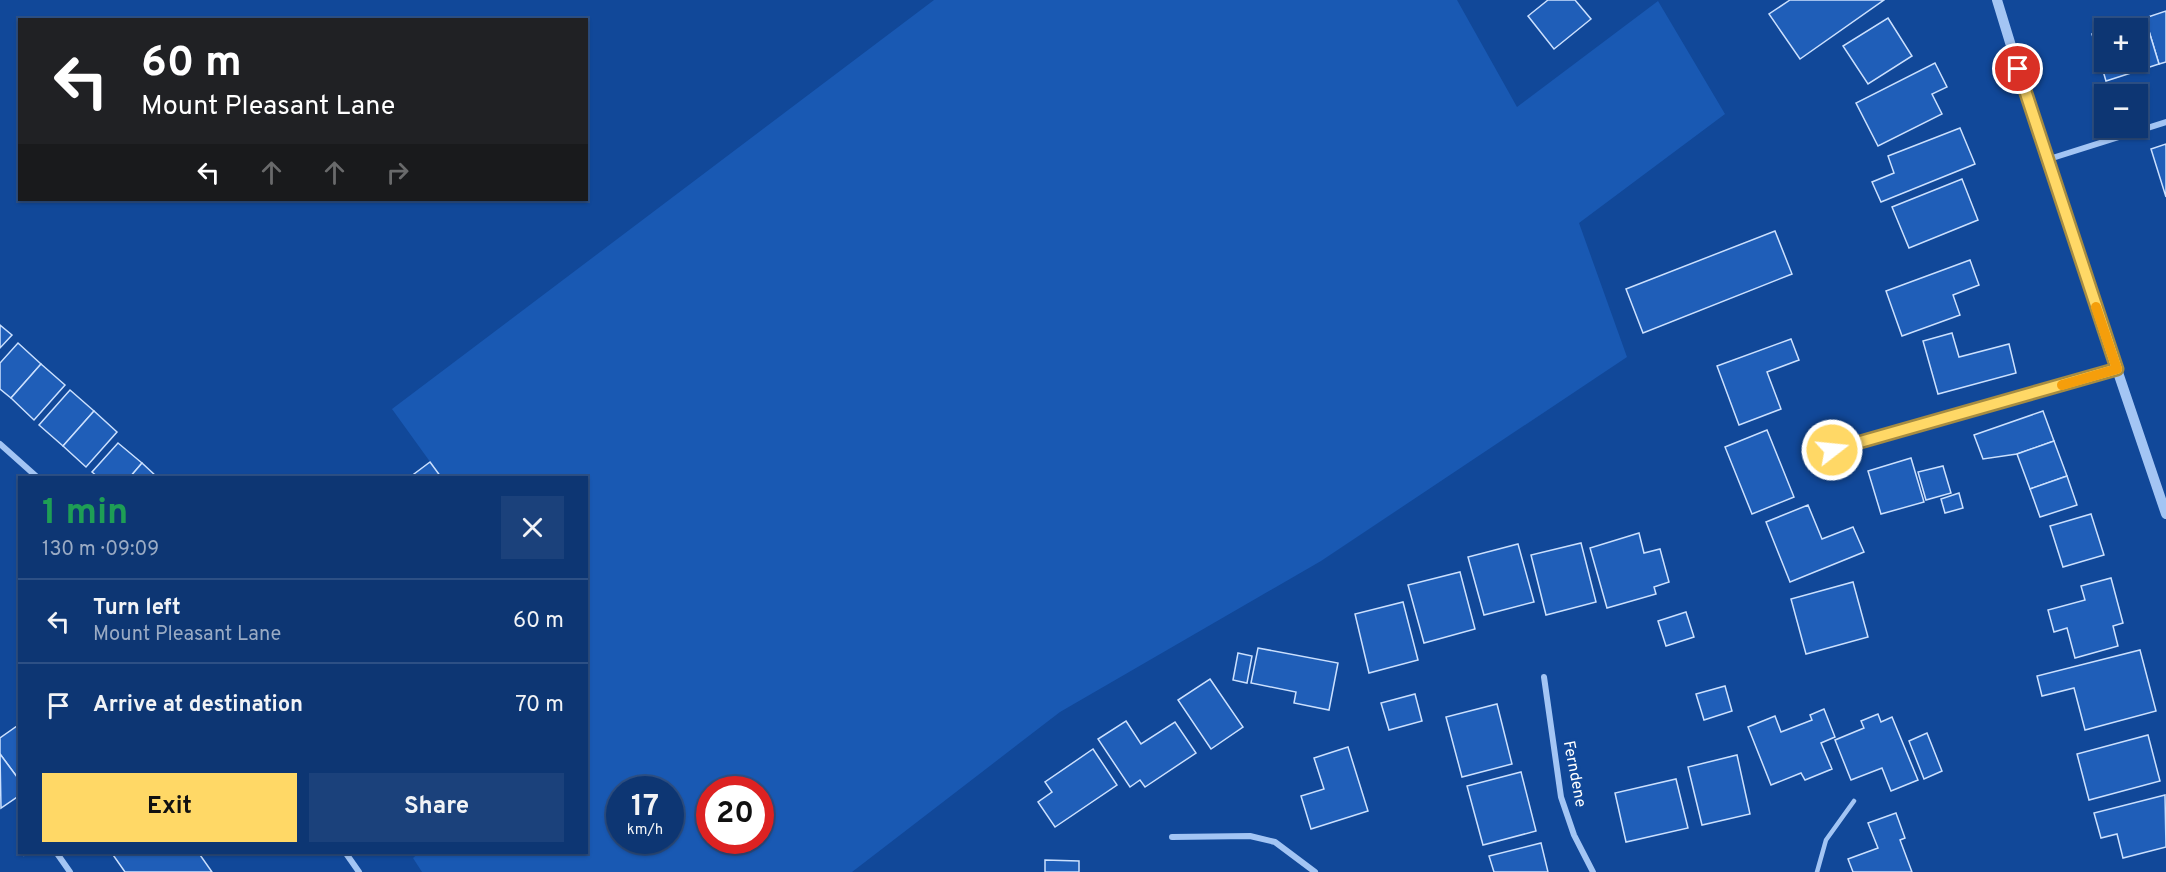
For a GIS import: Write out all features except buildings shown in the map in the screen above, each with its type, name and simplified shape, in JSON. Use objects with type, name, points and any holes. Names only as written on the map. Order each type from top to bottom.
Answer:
[{"type":"street","points":[[1997,0],[2046,160],[2166,514]]},
{"type":"street","points":[[2046,160],[2166,122]]},
{"type":"street","points":[[0,444],[36,476]]},
{"type":"street","name":"Ferndene","points":[[1544,677],[1561,797],[1574,835],[1593,872]]},
{"type":"street","points":[[1172,837],[1250,836],[1275,842],[1316,872]]},
{"type":"street","points":[[57,854],[70,872]]},
{"type":"street","points":[[346,854],[359,872]]},
{"type":"lane","points":[[1832,450],[2117,369]]},
{"type":"lane","points":[[1817,872],[1826,840],[1854,801]]},
{"type":"shaded area","points":[[934,0],[1457,0],[1517,107],[1658,1],[1725,114],[1579,223],[1627,357],[1321,561],[1060,712],[852,872],[422,872],[413,858],[418,854],[588,854],[588,476],[440,476],[392,409]]},
{"type":"slow traffic","points":[[2062,385],[2117,369],[2096,307]]},
{"type":"route","points":[[1832,450],[2117,369],[2046,160],[2018,69]]}]
